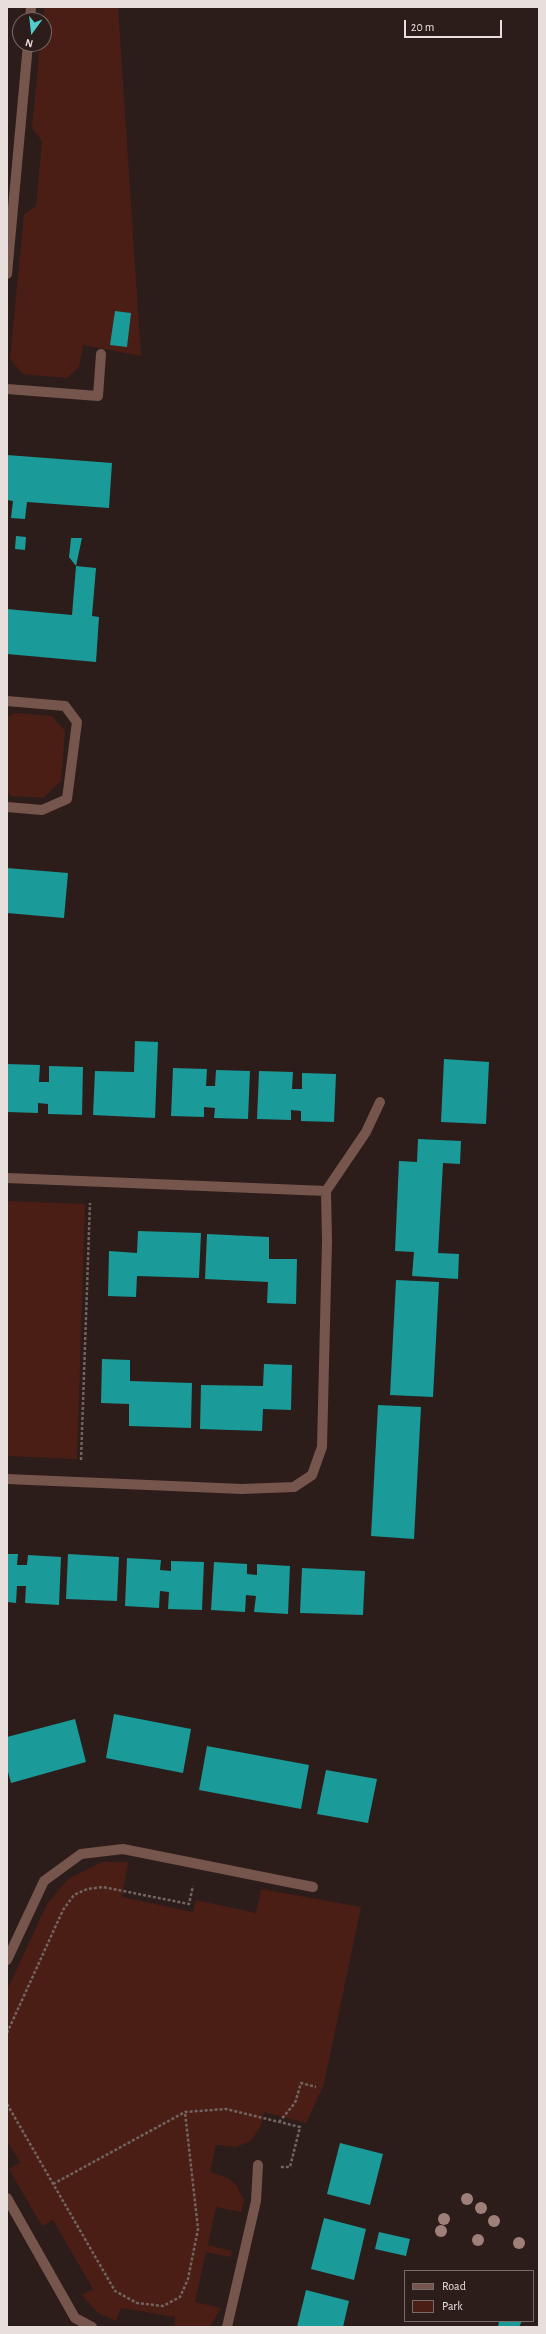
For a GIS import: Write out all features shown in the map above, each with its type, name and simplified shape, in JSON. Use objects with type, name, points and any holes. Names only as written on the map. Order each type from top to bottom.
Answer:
[{"type":"street","points":[[7,274],[27,52]]},
{"type":"street","points":[[7,390],[98,396],[101,354]]},
{"type":"street","points":[[7,701],[65,706],[77,722],[67,799],[42,810],[7,807]]},
{"type":"street","points":[[7,1479],[242,1489],[294,1488],[312,1475],[322,1447],[327,1240],[326,1191],[366,1132],[380,1102]]},
{"type":"street","points":[[7,1178],[326,1191]]},
{"type":"street","points":[[7,1960],[44,1881],[81,1854],[123,1849],[313,1887]]},
{"type":"street","points":[[227,2327],[256,2201],[258,2165]]},
{"type":"street","points":[[7,2198],[75,2318],[92,2327]]},
{"type":"path","points":[[81,1482],[91,1181]]},
{"type":"path","points":[[7,2033],[64,1910],[74,1895],[87,1889],[103,1887],[189,1904],[198,1864]]},
{"type":"path","points":[[279,2122],[295,2103],[301,2083],[316,2087]]},
{"type":"path","points":[[7,2104],[115,2291],[137,2303],[163,2306],[180,2297],[188,2279],[198,2229],[186,2112]]},
{"type":"path","points":[[53,2184],[186,2112],[226,2108],[300,2127],[290,2167],[258,2165]]},
{"type":"green space","points":[[44,7],[118,7],[141,356],[83,345],[79,367],[67,378],[23,374],[10,359],[24,214],[36,206],[42,141],[32,128],[39,52],[52,52],[52,12],[44,12]]},
{"type":"green space","points":[[15,713],[52,716],[65,731],[61,781],[43,798],[11,796],[7,791],[7,717]]},
{"type":"green space","points":[[7,1201],[85,1204],[77,1459],[7,1456]]},
{"type":"green space","points":[[102,1862],[128,1862],[122,1897],[193,1912],[196,1900],[256,1913],[261,1889],[361,1907],[324,2084],[306,2123],[264,2112],[261,2126],[251,2141],[236,2147],[216,2145],[210,2172],[228,2178],[237,2186],[244,2200],[241,2212],[216,2207],[208,2245],[232,2251],[231,2257],[206,2252],[195,2302],[221,2308],[211,2325],[208,2327],[174,2327],[175,2317],[121,2308],[116,2321],[98,2313],[82,2295],[93,2289],[53,2220],[42,2226],[9,2169],[20,2162],[7,2141],[7,1990],[47,1904],[68,1879]]},
{"type":"building","points":[[115,311],[131,313],[127,347],[110,345]]},
{"type":"building","points":[[7,455],[112,463],[109,508],[27,502],[25,519],[11,518],[13,501],[7,500]]},
{"type":"building","points":[[16,536],[26,537],[25,550],[15,549]]},
{"type":"building","points":[[71,538],[82,538],[76,566],[69,557]]},
{"type":"building","points":[[76,566],[96,568],[92,616],[99,617],[96,662],[7,654],[7,609],[72,615]]},
{"type":"building","points":[[7,868],[68,873],[64,918],[7,913]]},
{"type":"building","points":[[135,1041],[158,1042],[155,1118],[93,1115],[95,1071],[134,1072]]},
{"type":"building","points":[[444,1059],[489,1062],[486,1124],[441,1122]]},
{"type":"building","points":[[7,1064],[40,1065],[39,1082],[49,1082],[49,1066],[83,1067],[82,1115],[48,1114],[48,1104],[38,1103],[38,1113],[7,1112]]},
{"type":"building","points":[[173,1068],[207,1069],[206,1086],[215,1086],[216,1070],[250,1071],[248,1119],[214,1118],[215,1108],[204,1107],[204,1117],[171,1116]]},
{"type":"building","points":[[259,1071],[293,1072],[292,1089],[302,1089],[302,1073],[336,1074],[334,1122],[301,1121],[301,1111],[291,1110],[291,1120],[257,1119]]},
{"type":"building","points":[[418,1139],[461,1141],[460,1164],[443,1163],[438,1253],[459,1254],[458,1279],[412,1276],[414,1252],[395,1251],[399,1161],[417,1162]]},
{"type":"building","points":[[138,1231],[201,1233],[199,1278],[137,1276],[136,1297],[108,1296],[109,1251],[137,1253]]},
{"type":"building","points":[[207,1234],[269,1237],[269,1259],[297,1259],[296,1304],[267,1303],[268,1282],[205,1279]]},
{"type":"building","points":[[396,1280],[439,1282],[433,1397],[390,1395]]},
{"type":"building","points":[[102,1359],[130,1360],[130,1381],[192,1383],[191,1428],[129,1426],[129,1404],[101,1403]]},
{"type":"building","points":[[264,1364],[292,1365],[291,1410],[263,1409],[262,1431],[200,1429],[201,1385],[263,1386]]},
{"type":"building","points":[[378,1405],[421,1407],[414,1539],[371,1536]]},
{"type":"building","points":[[7,1554],[18,1554],[17,1565],[27,1565],[28,1555],[61,1557],[59,1605],[25,1603],[26,1586],[17,1586],[16,1603],[7,1602]]},
{"type":"building","points":[[68,1554],[119,1557],[117,1601],[66,1599]]},
{"type":"building","points":[[127,1558],[161,1560],[160,1570],[171,1571],[171,1561],[204,1562],[202,1610],[168,1609],[169,1592],[160,1591],[159,1608],[125,1606]]},
{"type":"building","points":[[214,1562],[247,1564],[247,1574],[257,1575],[257,1564],[290,1566],[288,1614],[254,1612],[256,1596],[246,1595],[245,1612],[211,1610]]},
{"type":"building","points":[[302,1568],[365,1571],[363,1615],[300,1613]]},
{"type":"building","points":[[114,1714],[191,1729],[183,1773],[106,1758]]},
{"type":"building","points":[[75,1719],[86,1762],[11,1783],[7,1768],[7,1737]]},
{"type":"building","points":[[207,1746],[309,1765],[301,1809],[199,1790]]},
{"type":"building","points":[[326,1770],[377,1779],[368,1823],[317,1814]]},
{"type":"building","points":[[340,2143],[383,2154],[370,2205],[327,2194]]},
{"type":"building","points":[[324,2218],[366,2229],[354,2280],[311,2269]]},
{"type":"building","points":[[379,2232],[410,2239],[406,2256],[375,2249]]},
{"type":"building","points":[[306,2290],[349,2301],[343,2327],[297,2327]]},
{"type":"building","points":[[499,2322],[522,2322],[519,2327],[498,2327]]}]
